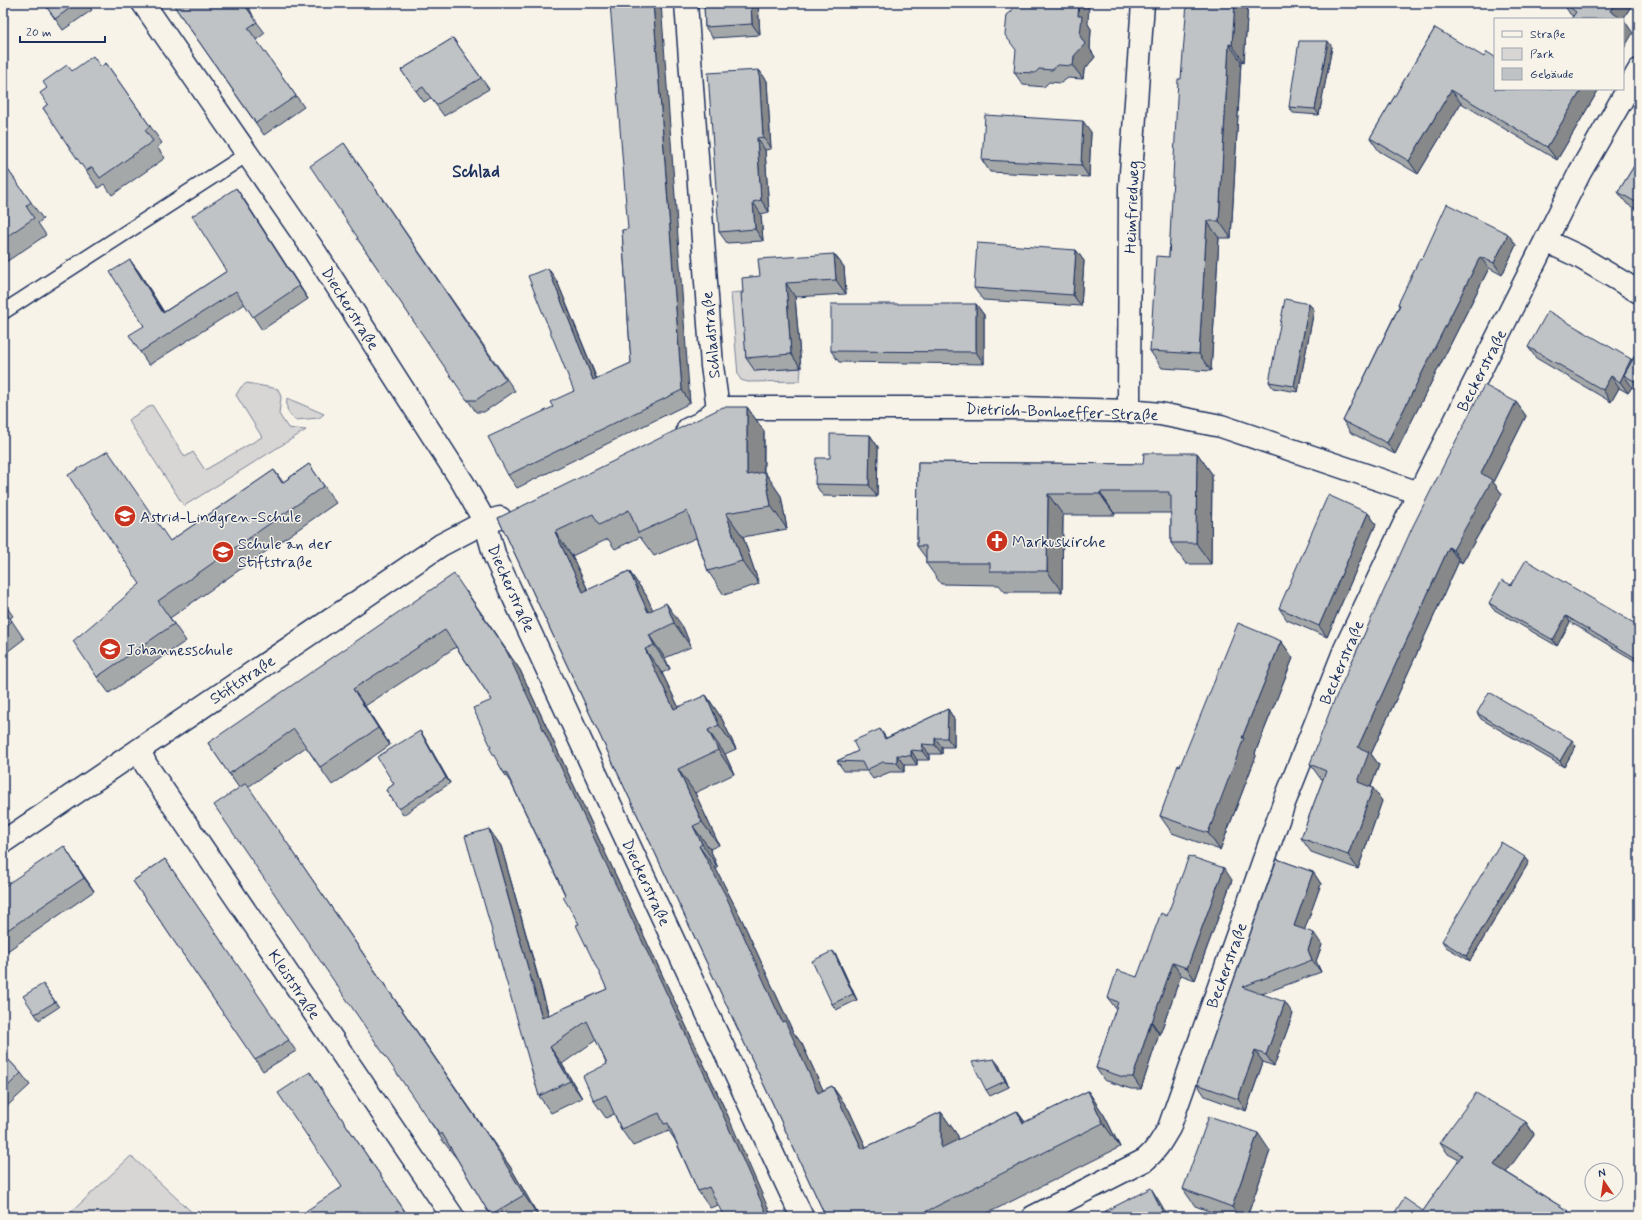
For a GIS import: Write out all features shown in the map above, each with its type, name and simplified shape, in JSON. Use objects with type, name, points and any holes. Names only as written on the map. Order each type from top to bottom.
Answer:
[{"type":"street","name":"Dieckerstraße","points":[[143,3],[249,153],[315,252],[464,483],[485,522],[495,557],[802,1217]]},
{"type":"street","name":"Schladstraße","points":[[686,3],[712,366],[718,408]]},
{"type":"street","name":"Heimfriedweg","points":[[1129,411],[1130,187],[1143,3]]},
{"type":"street","name":"Beckerstraße","points":[[1032,1217],[1145,1160],[1154,1152],[1162,1141],[1168,1128],[1284,803],[1345,649],[1418,493],[1580,172],[1639,70]]},
{"type":"street","points":[[1546,241],[1578,256],[1639,292]]},
{"type":"street","name":"Dietrich-Bonhoeffer-Straße","points":[[718,408],[910,408],[1129,411],[1160,414],[1221,426],[1418,493]]},
{"type":"street","points":[[672,437],[701,423],[718,408]]},
{"type":"street","points":[[485,522],[516,513]]},
{"type":"street","name":"Stiftstraße","points":[[3,842],[441,545],[485,522]]},
{"type":"street","name":"Kleiststraße","points":[[139,750],[146,765],[453,1217]]},
{"type":"lane","points":[[3,312],[249,153]]},
{"type":"green space","points":[[751,291],[755,371],[801,368],[800,381],[748,382],[741,380],[738,375],[731,293]]},
{"type":"green space","points":[[247,383],[278,389],[281,397],[279,414],[288,428],[306,430],[184,506],[128,420],[152,405],[185,457],[193,452],[205,470],[262,437],[236,395],[241,387]]},
{"type":"green space","points":[[287,398],[324,414],[319,418],[295,420],[290,415],[288,410]]},
{"type":"green space","points":[[131,1156],[197,1217],[66,1217]]},
{"type":"building","points":[[44,3],[77,3],[55,19]]},
{"type":"building","points":[[172,3],[244,3],[257,22],[248,28],[296,96],[256,123]]},
{"type":"building","points":[[610,3],[653,3],[682,390],[508,475],[488,437],[553,407],[550,402],[574,391],[528,276],[548,268],[593,380],[631,363],[622,230],[628,229]]},
{"type":"building","points":[[704,3],[751,3],[752,24],[705,27]]},
{"type":"building","points":[[1012,3],[1079,3],[1078,16],[1082,16],[1080,36],[1085,44],[1074,56],[1073,66],[1058,65],[1052,70],[1039,69],[1035,73],[1014,72],[1016,50],[1005,35],[1007,15],[1012,11]]},
{"type":"building","points":[[1187,3],[1235,3],[1232,45],[1229,44],[1219,221],[1207,221],[1199,354],[1150,351],[1156,256],[1169,257],[1178,79],[1181,79]]},
{"type":"building","points":[[1564,3],[1615,3],[1610,11],[1620,18],[1572,18],[1576,12]]},
{"type":"building","points":[[1435,28],[1484,57],[1487,52],[1494,56],[1494,90],[1581,90],[1547,147],[1451,90],[1409,161],[1370,138]]},
{"type":"building","points":[[453,38],[481,78],[436,105],[423,87],[416,91],[401,70]]},
{"type":"building","points":[[1299,41],[1328,41],[1315,109],[1289,107]]},
{"type":"building","points":[[93,56],[101,67],[106,63],[150,126],[145,130],[153,141],[100,178],[92,167],[86,171],[69,147],[43,108],[48,104],[40,93],[47,88],[43,82],[67,65],[72,71]]},
{"type":"building","points":[[759,70],[763,137],[757,138],[761,200],[753,202],[755,229],[719,232],[708,73]]},
{"type":"building","points":[[1639,102],[1639,109],[1636,107]]},
{"type":"building","points":[[985,115],[1083,121],[1081,165],[982,160]]},
{"type":"building","points":[[344,143],[506,380],[476,400],[467,400],[310,166]]},
{"type":"building","points":[[1639,158],[1639,204],[1618,192]]},
{"type":"building","points":[[3,163],[31,202],[26,206],[34,218],[3,239]]},
{"type":"building","points":[[236,188],[299,286],[253,317],[236,291],[140,352],[129,335],[144,326],[110,272],[130,260],[163,313],[227,271],[192,216]]},
{"type":"building","points":[[1447,204],[1508,234],[1494,263],[1480,257],[1387,443],[1343,421],[1400,305],[1398,304],[1420,258],[1422,259]]},
{"type":"building","points":[[977,243],[1076,250],[1073,295],[974,288]]},
{"type":"building","points":[[834,254],[836,280],[786,283],[791,354],[746,358],[741,293],[743,293],[742,278],[760,276],[758,259]]},
{"type":"building","points":[[1285,299],[1309,304],[1294,386],[1269,382]]},
{"type":"building","points":[[831,304],[976,304],[976,352],[831,351]]},
{"type":"building","points":[[1548,311],[1631,359],[1620,382],[1611,376],[1603,390],[1528,347]]},
{"type":"building","points":[[1639,349],[1639,384],[1624,375]]},
{"type":"building","points":[[1484,385],[1516,402],[1481,473],[1492,480],[1453,550],[1449,547],[1358,747],[1369,752],[1358,782],[1373,788],[1348,855],[1301,838],[1326,771],[1310,764],[1331,708],[1413,526]]},
{"type":"building","points":[[723,407],[747,407],[747,475],[765,472],[771,506],[726,513],[742,561],[708,571],[687,511],[638,533],[629,510],[599,525],[593,514],[555,532],[583,592],[629,571],[648,612],[666,603],[674,623],[649,635],[654,645],[645,649],[674,709],[706,695],[719,725],[708,730],[718,750],[678,769],[702,822],[693,826],[702,844],[699,846],[726,896],[782,1022],[785,1021],[818,1093],[832,1086],[862,1149],[941,1112],[941,1148],[1017,1111],[1023,1123],[1088,1091],[1103,1123],[915,1217],[826,1217],[498,518]]},
{"type":"building","points":[[830,434],[870,435],[869,485],[815,484],[816,458],[830,458]]},
{"type":"building","points":[[108,451],[170,541],[274,470],[282,483],[309,464],[324,486],[158,601],[174,624],[97,677],[73,641],[140,584],[68,475]]},
{"type":"building","points":[[1144,453],[1197,453],[1196,543],[1171,543],[1171,495],[1169,495],[1169,492],[1100,492],[1100,494],[1048,494],[1047,571],[990,571],[990,563],[926,563],[926,546],[917,546],[918,462],[1143,464]]},
{"type":"building","points":[[1328,495],[1368,513],[1319,626],[1279,608]]},
{"type":"building","points":[[1526,560],[1639,626],[1639,660],[1566,616],[1553,640],[1489,603],[1502,580],[1511,585]]},
{"type":"building","points":[[454,574],[507,652],[716,1099],[768,1217],[724,1217],[709,1187],[698,1191],[668,1123],[664,1124],[659,1113],[621,1129],[606,1095],[594,1101],[583,1076],[607,1064],[587,1021],[550,1047],[570,1081],[539,1096],[465,836],[489,829],[542,1018],[607,989],[576,925],[579,924],[563,897],[566,896],[506,772],[504,773],[489,747],[491,747],[473,708],[492,700],[445,630],[353,689],[378,728],[320,767],[294,729],[229,774],[208,743]]},
{"type":"building","points":[[3,610],[12,621],[3,629]]},
{"type":"building","points":[[1238,623],[1281,641],[1242,738],[1244,738],[1208,833],[1160,816],[1178,765],[1180,766]]},
{"type":"building","points":[[1489,692],[1572,740],[1560,761],[1477,713]]},
{"type":"building","points":[[948,709],[947,738],[935,738],[935,745],[922,744],[922,751],[911,750],[911,756],[897,755],[897,763],[883,762],[866,770],[862,762],[837,761],[858,751],[853,741],[880,729],[885,739]]},
{"type":"building","points":[[420,731],[446,778],[399,809],[386,790],[394,784],[377,757]]},
{"type":"building","points":[[246,783],[493,1143],[524,1195],[490,1215],[442,1133],[440,1135],[426,1116],[214,805]]},
{"type":"building","points":[[1501,842],[1525,857],[1466,956],[1442,941]]},
{"type":"building","points":[[64,846],[84,878],[3,933],[3,887]]},
{"type":"building","points":[[1189,856],[1224,868],[1187,968],[1173,963],[1151,1022],[1133,1077],[1123,1077],[1096,1068],[1118,1002],[1108,998],[1117,970],[1137,977],[1161,913],[1167,916]]},
{"type":"building","points":[[165,859],[289,1040],[255,1060],[133,881]]},
{"type":"building","points":[[1277,859],[1313,872],[1294,926],[1314,933],[1308,950],[1312,960],[1242,987],[1285,1002],[1266,1055],[1255,1051],[1238,1099],[1197,1084]]},
{"type":"building","points":[[833,951],[853,994],[832,1004],[812,961]]},
{"type":"building","points":[[43,984],[55,1002],[35,1014],[23,996]]},
{"type":"building","points":[[3,1054],[21,1073],[3,1091]]},
{"type":"building","points":[[994,1059],[1005,1081],[986,1090],[972,1062]]},
{"type":"building","points":[[310,1072],[408,1217],[362,1217],[359,1211],[350,1217],[310,1217],[306,1211],[342,1187],[278,1093]]},
{"type":"building","points":[[1476,1093],[1526,1122],[1494,1165],[1568,1211],[1564,1217],[1392,1217],[1404,1198],[1423,1211],[1462,1155],[1440,1142]]},
{"type":"building","points":[[1209,1116],[1258,1133],[1232,1207],[1183,1189]]},
{"type":"building","points":[[1151,1188],[1165,1217],[1094,1217]]},
{"type":"place","name":"Astrid-Lindgren-Schule","points":[[125,516]]},
{"type":"place","name":"Markuskirche","points":[[997,541]]},
{"type":"place","name":"Schule an der Stiftstraße","points":[[223,552]]},
{"type":"place","name":"Johannesschule","points":[[110,649]]},
{"type":"district","name":"Schlad","points":[[476,171]]}]
